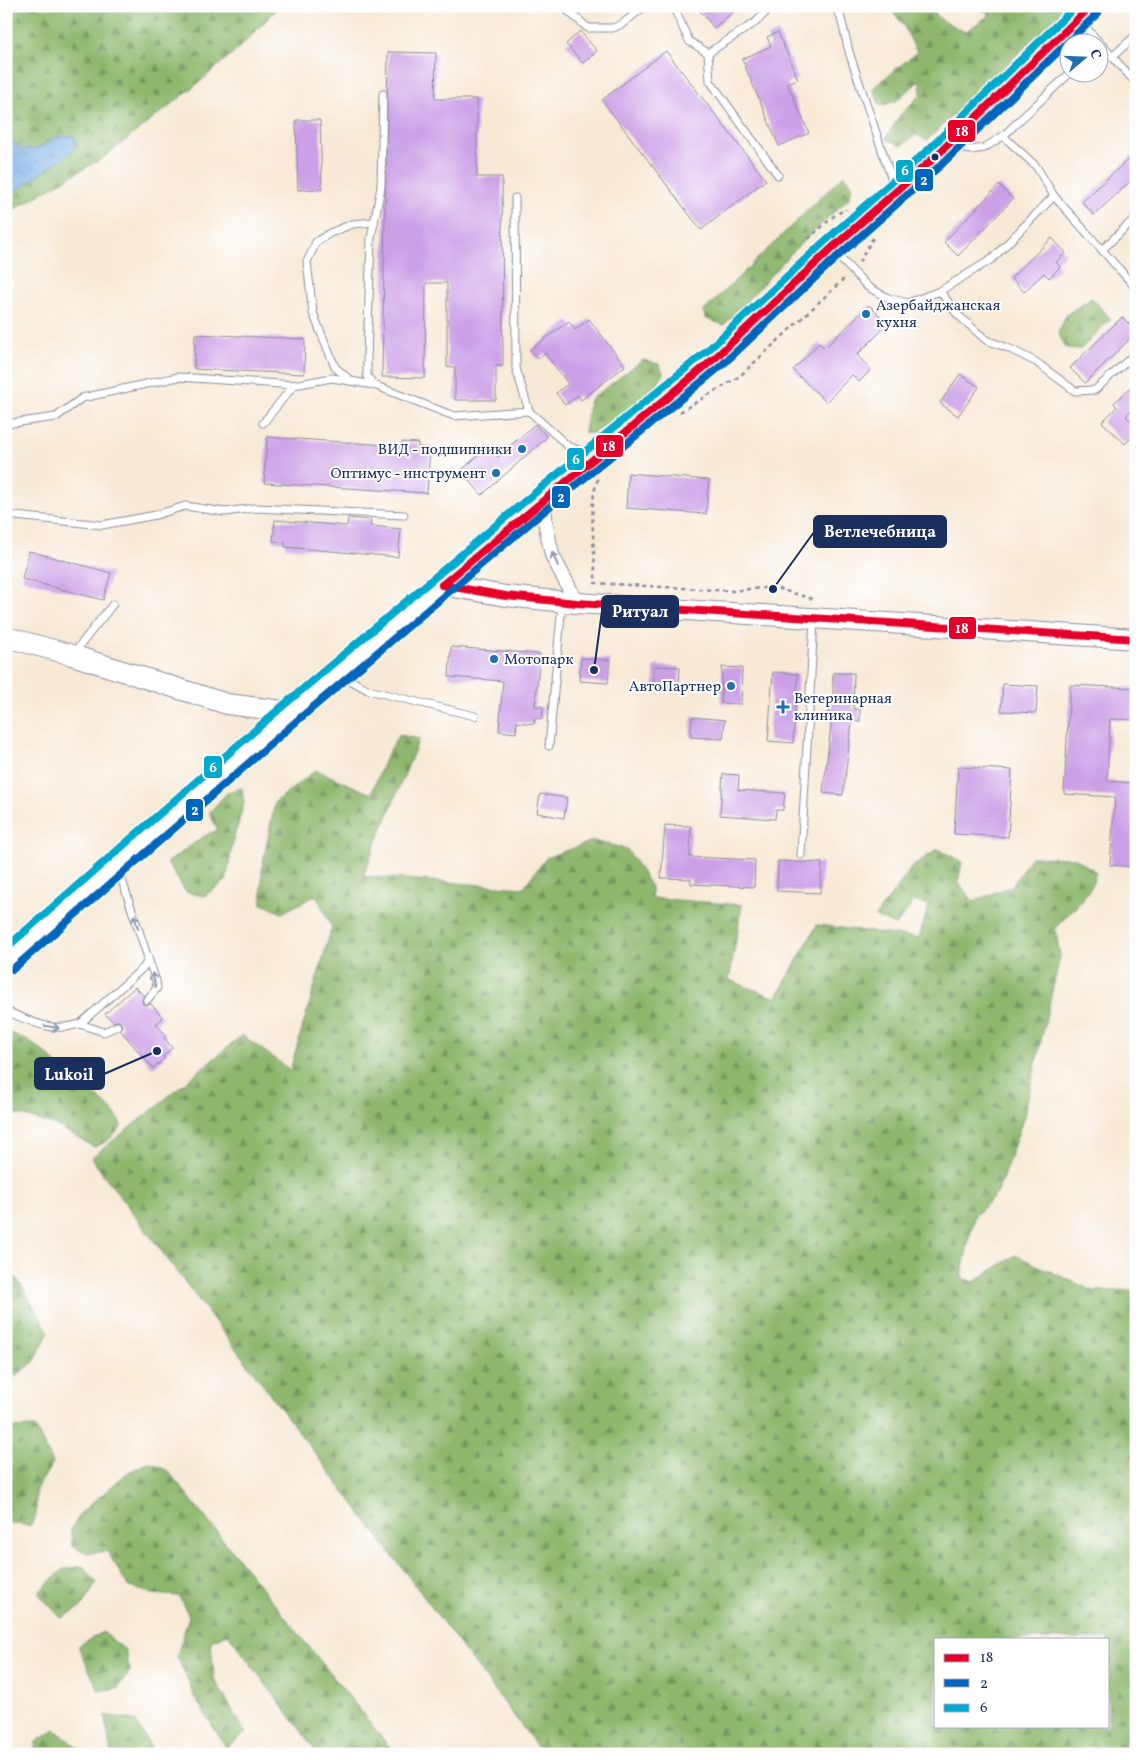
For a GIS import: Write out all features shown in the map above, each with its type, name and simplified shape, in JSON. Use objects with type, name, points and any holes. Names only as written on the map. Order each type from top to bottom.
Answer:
[{"type":"main road","points":[[8,957],[117,866],[291,712],[546,498],[597,467],[831,249],[947,146],[1084,13]]},
{"type":"street","points":[[546,498],[545,521],[552,555],[569,602]]},
{"type":"street","points":[[442,585],[506,596],[569,602],[816,610],[1136,639]]},
{"type":"street","points":[[6,637],[72,655],[227,704],[291,712]]},
{"type":"lane","points":[[562,6],[588,28],[613,28],[622,24],[645,6]]},
{"type":"lane","points":[[674,6],[689,42],[708,52]]},
{"type":"lane","points":[[708,52],[756,22],[767,11],[766,6]]},
{"type":"lane","points":[[833,6],[840,15],[850,55],[896,192]]},
{"type":"lane","points":[[1084,13],[1094,32]]},
{"type":"lane","points":[[1136,35],[1112,57],[1136,83]]},
{"type":"lane","points":[[708,52],[710,81],[778,175]]},
{"type":"lane","points":[[947,146],[971,150],[984,148],[1004,136],[1061,82]]},
{"type":"lane","points":[[374,385],[367,376],[371,238],[380,187],[383,94]]},
{"type":"lane","points":[[1004,136],[1036,166],[1054,196],[1136,288]]},
{"type":"lane","points":[[831,249],[868,287],[888,298],[908,303],[940,291],[992,259],[1054,196]]},
{"type":"lane","points":[[515,198],[516,368],[528,411],[568,446],[597,467]]},
{"type":"lane","points":[[1102,250],[1136,217]]},
{"type":"lane","points":[[351,381],[335,367],[313,313],[307,262],[316,242],[330,233],[352,224],[374,222]]},
{"type":"lane","points":[[940,291],[957,314],[986,340],[1008,348],[1036,362],[1075,391],[1095,390],[1136,353]]},
{"type":"lane","points":[[6,424],[56,417],[82,398],[178,377],[294,385],[332,378],[374,385],[454,416],[528,411]]},
{"type":"lane","points":[[263,423],[294,385]]},
{"type":"lane","points":[[6,515],[102,525],[156,515],[185,506],[225,512],[255,508],[404,515]]},
{"type":"lane","points":[[549,746],[569,602]]},
{"type":"lane","points":[[72,655],[113,604]]},
{"type":"lane","points":[[801,855],[816,610]]},
{"type":"lane","points":[[338,673],[368,690],[475,716]]},
{"type":"lane","points":[[117,866],[156,981],[157,988],[147,1000]]},
{"type":"lane","points":[[80,1024],[141,970],[148,958]]},
{"type":"lane","points":[[6,1011],[51,1027],[60,1028],[80,1024],[104,1032],[116,1026]]},
{"type":"path","points":[[808,239],[836,215],[850,208]]},
{"type":"path","points":[[673,416],[740,376],[853,271],[874,235]]},
{"type":"path","points":[[597,467],[593,514],[595,583],[725,590],[779,589],[816,610]]},
{"type":"green space","points":[[6,6],[280,6],[242,45],[201,81],[104,157],[6,214]]},
{"type":"green space","points":[[887,6],[930,6],[940,19],[965,32],[991,14],[973,6],[1069,6],[927,140],[916,135],[901,146],[886,138],[901,114],[921,94],[920,80],[896,101],[880,106],[873,88],[917,52],[903,24]]},
{"type":"green space","points":[[844,175],[852,184],[850,197],[796,248],[724,325],[705,318],[704,311]]},
{"type":"green space","points":[[1092,298],[1111,319],[1081,349],[1066,348],[1058,333],[1067,314]]},
{"type":"green space","points":[[643,360],[659,364],[663,373],[657,387],[594,434],[584,432],[590,400]]},
{"type":"green space","points":[[399,735],[419,739],[363,876],[523,888],[546,858],[593,841],[627,849],[651,887],[651,898],[742,905],[729,980],[776,998],[817,925],[919,938],[929,905],[914,901],[896,925],[875,917],[913,866],[938,849],[962,862],[958,882],[973,901],[1012,886],[1031,857],[1075,858],[1096,872],[1091,888],[1055,928],[1060,956],[1024,1116],[997,1194],[974,1217],[961,1277],[974,1282],[1015,1255],[1093,1291],[1136,1290],[1136,1754],[543,1754],[91,1158],[242,1035],[290,1070],[332,927],[316,895],[282,913],[262,904],[262,868],[275,802],[316,770],[371,794],[386,757]]},
{"type":"green space","points":[[242,788],[244,803],[233,841],[226,881],[204,896],[186,892],[167,863],[204,836],[218,830],[209,813],[228,792]]},
{"type":"green space","points":[[6,1031],[40,1049],[113,1111],[121,1127],[115,1134],[106,1142],[94,1147],[60,1127],[6,1112]]},
{"type":"green space","points":[[6,1273],[17,1278],[49,1332],[34,1362],[7,1382]]},
{"type":"green space","points":[[35,1427],[53,1463],[36,1489],[36,1515],[30,1526],[6,1522],[6,1428]]},
{"type":"green space","points":[[149,1462],[168,1471],[395,1754],[316,1754],[311,1744],[228,1634],[211,1641],[214,1679],[246,1733],[226,1747],[195,1698],[177,1656],[189,1616],[179,1596],[153,1594],[128,1586],[107,1551],[88,1553],[72,1546],[71,1529],[82,1512],[127,1473]]},
{"type":"green space","points":[[83,1566],[97,1583],[80,1608],[61,1618],[38,1593],[63,1569]]},
{"type":"green space","points":[[103,1632],[125,1650],[130,1671],[118,1688],[99,1691],[78,1646]]},
{"type":"green space","points":[[105,1715],[135,1720],[155,1754],[111,1754]]},
{"type":"green space","points":[[55,1730],[86,1754],[34,1754],[36,1742]]},
{"type":"water","points":[[6,131],[19,149],[36,149],[58,136],[75,137],[75,149],[6,198]]},
{"type":"building","points":[[696,6],[740,6],[714,28]]},
{"type":"building","points":[[580,31],[597,51],[583,63],[566,44]]},
{"type":"building","points":[[778,32],[798,79],[787,83],[809,133],[779,146],[742,59],[771,46],[767,37]]},
{"type":"building","points":[[666,51],[766,180],[701,230],[602,100]]},
{"type":"building","points":[[388,52],[436,53],[435,99],[477,99],[477,177],[502,177],[503,366],[496,366],[496,400],[455,400],[455,367],[447,367],[447,283],[426,283],[425,378],[382,377]]},
{"type":"building","points":[[296,120],[320,120],[322,189],[298,190]]},
{"type":"building","points":[[1136,152],[1136,176],[1094,215],[1082,202]]},
{"type":"building","points":[[999,185],[1013,199],[958,256],[944,242]]},
{"type":"building","points":[[1052,238],[1066,253],[1056,262],[1060,267],[1049,278],[1044,273],[1024,292],[1011,278]]},
{"type":"building","points":[[869,305],[888,324],[857,355],[871,370],[859,382],[852,375],[826,402],[793,370],[819,343],[825,348]]},
{"type":"building","points":[[1122,317],[1136,333],[1085,383],[1070,368]]},
{"type":"building","points":[[589,319],[625,366],[581,400],[578,395],[565,405],[556,393],[568,384],[545,353],[538,359],[530,350],[569,321],[575,330]]},
{"type":"building","points":[[195,334],[305,339],[304,374],[194,369]]},
{"type":"building","points":[[960,374],[979,387],[958,416],[940,403]]},
{"type":"building","points":[[1136,382],[1136,406],[1126,416],[1136,426],[1136,433],[1125,444],[1102,422],[1117,407],[1114,403]]},
{"type":"building","points":[[535,424],[547,437],[482,495],[461,471],[489,446],[498,457]]},
{"type":"building","points":[[267,437],[402,446],[402,442],[418,443],[418,447],[430,448],[427,493],[264,483]]},
{"type":"building","points":[[628,473],[709,480],[706,514],[626,508]]},
{"type":"building","points":[[348,518],[371,520],[370,526],[401,529],[398,557],[285,547],[285,542],[273,541],[275,520],[347,526]]},
{"type":"building","points":[[29,551],[111,573],[103,600],[22,579]]},
{"type":"building","points":[[451,647],[540,654],[535,706],[543,707],[542,719],[535,718],[534,724],[517,722],[516,733],[499,731],[503,681],[449,677]]},
{"type":"building","points":[[581,658],[610,660],[608,683],[579,681]]},
{"type":"building","points":[[654,666],[680,667],[679,687],[654,686]]},
{"type":"building","name":"АвтоПартнер","points":[[722,667],[742,668],[741,704],[721,703]]},
{"type":"building","name":"Ветеринарная клиника","points":[[773,672],[798,674],[793,743],[768,741]]},
{"type":"building","points":[[833,673],[854,673],[853,709],[860,709],[860,721],[852,721],[843,795],[823,793],[832,717],[828,717],[828,696],[833,696]]},
{"type":"building","points":[[1003,684],[1038,686],[1036,713],[1001,711]]},
{"type":"building","points":[[1070,685],[1136,688],[1136,720],[1110,719],[1107,781],[1136,783],[1136,867],[1110,865],[1115,797],[1064,794]]},
{"type":"building","points":[[692,717],[725,720],[723,739],[690,737]]},
{"type":"building","points":[[958,767],[1012,770],[1008,837],[954,834]]},
{"type":"building","points":[[723,774],[739,775],[738,790],[785,793],[783,810],[776,810],[775,819],[720,815]]},
{"type":"building","points":[[540,794],[567,798],[564,818],[537,813]]},
{"type":"building","points":[[665,825],[691,826],[690,857],[755,860],[754,887],[691,884],[691,879],[661,878]]},
{"type":"building","points":[[778,861],[822,863],[820,893],[777,891]]},
{"type":"building","points":[[135,987],[144,996],[143,1004],[151,1004],[163,1018],[156,1024],[166,1035],[164,1037],[172,1048],[163,1056],[165,1058],[153,1068],[120,1030],[122,1026],[120,1022],[113,1022],[105,1014]]},
{"type":"transit line","name":"6","points":[[6,948],[285,704],[525,501],[708,350],[824,242],[928,150],[1076,6]]},
{"type":"transit line","name":"18","points":[[442,585],[715,358],[831,249],[935,157],[1091,6]]},
{"type":"transit line","name":"2","points":[[13,969],[298,720],[537,517],[722,365],[838,256],[942,164],[1098,13]]},
{"type":"transit line","name":"18","points":[[442,585],[506,596],[577,603],[1136,639]]},
{"type":"place","name":"Азербайджанская кухня","points":[[866,314]]},
{"type":"place","name":"ВИД - подшипники","points":[[522,449]]},
{"type":"place","name":"Оптимус - инструмент","points":[[496,473]]},
{"type":"place","name":"Ветлечебница","points":[[773,589]]},
{"type":"place","name":"Мотопарк","points":[[494,659]]},
{"type":"place","name":"Ритуал","points":[[594,670]]},
{"type":"place","name":"АвтоПартнер","points":[[731,686]]},
{"type":"place","name":"Ветеринарная клиника","points":[[783,707]]},
{"type":"place","name":"Lukoil","points":[[157,1051]]}]
